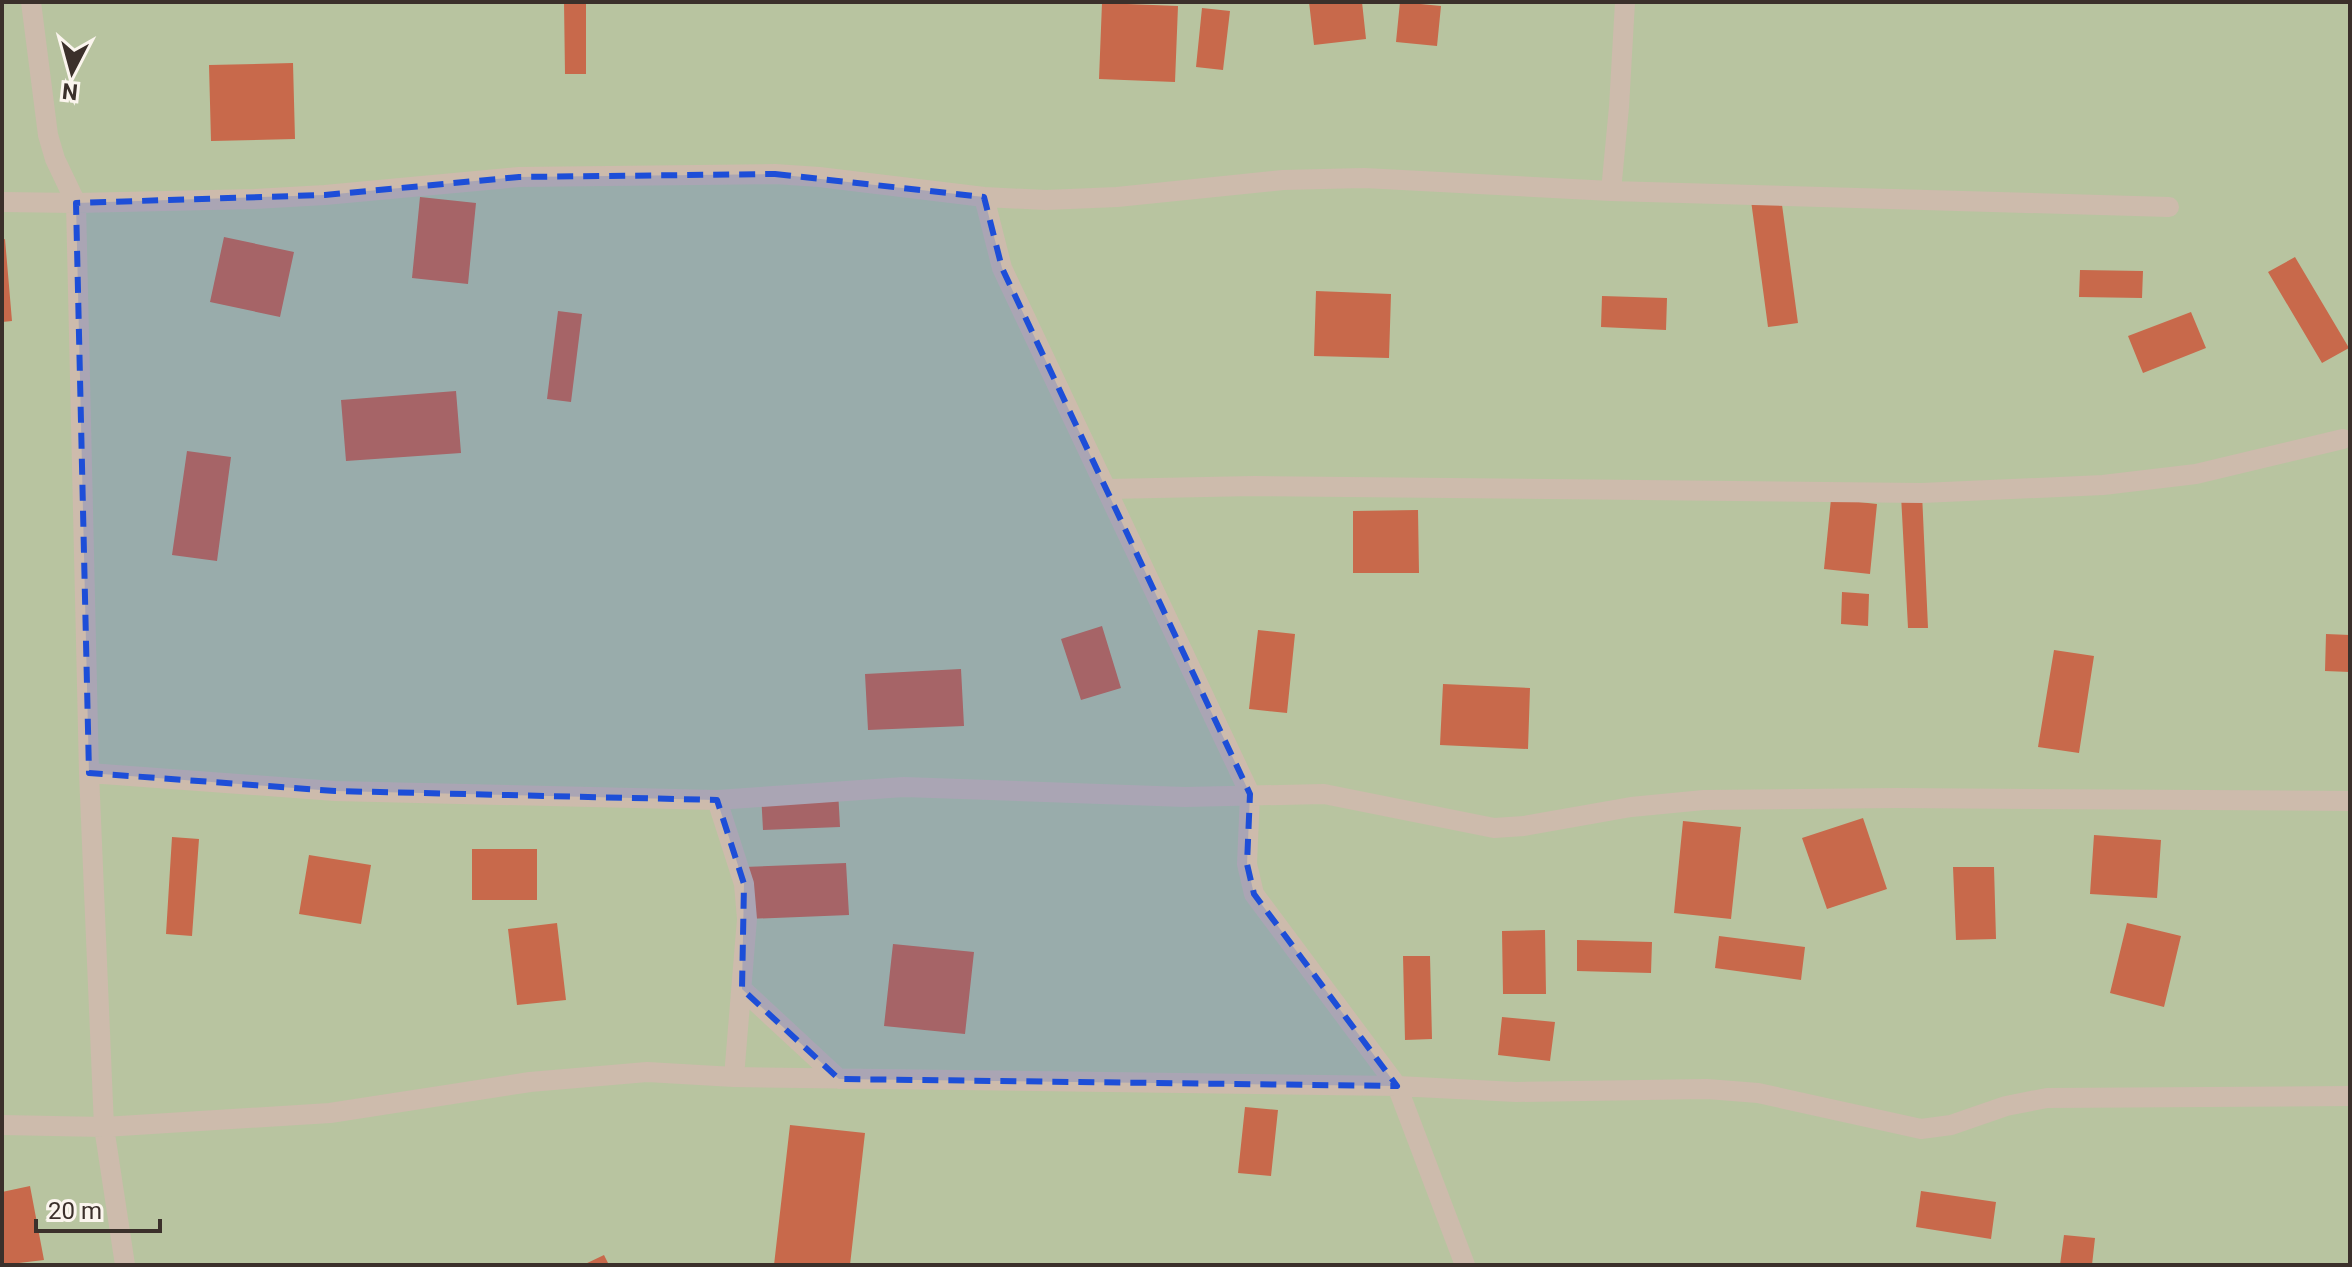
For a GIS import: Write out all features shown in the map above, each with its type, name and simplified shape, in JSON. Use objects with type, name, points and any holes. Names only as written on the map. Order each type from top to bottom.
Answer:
[{"type":"street","points":[[31,2],[48,135],[55,159],[76,203],[89,773],[104,1127],[125,1265]]},
{"type":"street","points":[[1611,191],[1625,2]]},
{"type":"street","points":[[2,202],[76,203],[325,195],[519,177],[775,174],[984,197],[1046,200],[1117,197],[1283,180],[1364,178],[1611,191],[2169,207]]},
{"type":"street","points":[[984,197],[1002,268],[1250,794],[1247,864],[1254,894],[1397,1086],[1465,1265]]},
{"type":"street","points":[[1107,489],[1255,486],[1937,493],[2103,485],[2196,474],[2343,439]]},
{"type":"street","points":[[89,773],[335,791],[717,800],[904,787],[1185,797],[1324,794],[1494,828],[1524,826],[1631,807],[1704,800],[2350,801]]},
{"type":"street","points":[[717,800],[744,884],[747,919],[734,1077]]},
{"type":"street","points":[[742,989],[839,1079]]},
{"type":"street","points":[[2,1125],[104,1127],[330,1113],[530,1082],[647,1072],[839,1079],[1397,1086],[1516,1092],[1707,1089],[1758,1093],[1921,1129],[1951,1125],[2006,1106],[2047,1098],[2350,1096]]},
{"type":"highlighted area","points":[[775,174],[984,197],[1002,268],[1250,794],[1247,864],[1254,894],[1397,1086],[839,1079],[742,989],[744,884],[717,800],[335,791],[89,773],[76,203],[325,195],[519,177]]},
{"type":"green space","points":[[2,2],[2350,2],[2350,1265],[2,1265]]},
{"type":"building","points":[[564,2],[586,2],[586,74],[565,74]]},
{"type":"building","points":[[1309,2],[1362,2],[1366,39],[1314,45]]},
{"type":"building","points":[[1400,2],[1441,6],[1437,46],[1396,42]]},
{"type":"building","points":[[1102,3],[1178,6],[1175,82],[1099,79]]},
{"type":"building","points":[[1202,8],[1230,11],[1223,70],[1196,67]]},
{"type":"building","points":[[293,63],[295,139],[211,141],[209,65]]},
{"type":"building","points":[[1780,190],[1798,323],[1768,327],[1750,193]]},
{"type":"building","points":[[420,197],[476,203],[468,284],[412,278]]},
{"type":"building","points":[[224,237],[294,252],[280,317],[210,302]]},
{"type":"building","points":[[5,239],[12,321],[2,322],[2,240]]},
{"type":"building","points":[[2295,257],[2349,348],[2322,363],[2268,272]]},
{"type":"building","points":[[2080,270],[2143,271],[2142,298],[2079,297]]},
{"type":"building","points":[[1316,291],[1391,294],[1389,358],[1314,356]]},
{"type":"building","points":[[1602,296],[1667,298],[1666,330],[1601,327]]},
{"type":"building","points":[[558,311],[582,314],[571,402],[547,399]]},
{"type":"building","points":[[2191,312],[2206,348],[2143,373],[2128,336]]},
{"type":"building","points":[[456,391],[461,453],[346,461],[341,400]]},
{"type":"building","points":[[187,451],[231,457],[217,561],[172,555]]},
{"type":"building","points":[[1922,493],[1928,628],[1908,628],[1901,495]]},
{"type":"building","points":[[1831,499],[1877,504],[1870,574],[1824,569]]},
{"type":"building","points":[[1418,510],[1419,573],[1353,573],[1353,511]]},
{"type":"building","points":[[1842,592],[1869,594],[1868,626],[1841,624]]},
{"type":"building","points":[[1102,626],[1121,688],[1081,700],[1061,639]]},
{"type":"building","points":[[1258,630],[1295,634],[1287,713],[1249,709]]},
{"type":"building","points":[[2326,634],[2350,635],[2350,672],[2325,671]]},
{"type":"building","points":[[2054,650],[2094,656],[2079,753],[2038,747]]},
{"type":"building","points":[[961,669],[964,726],[868,730],[865,674]]},
{"type":"building","points":[[1443,684],[1530,688],[1528,749],[1440,745]]},
{"type":"building","points":[[838,790],[840,827],[763,830],[761,793]]},
{"type":"building","points":[[1863,818],[1887,889],[1827,909],[1802,838]]},
{"type":"building","points":[[1683,821],[1741,827],[1731,919],[1674,913]]},
{"type":"building","points":[[2094,835],[2161,840],[2157,898],[2090,894]]},
{"type":"building","points":[[172,837],[199,839],[192,936],[166,934]]},
{"type":"building","points":[[472,849],[537,849],[537,900],[472,900]]},
{"type":"building","points":[[309,855],[371,865],[361,924],[299,914]]},
{"type":"building","points":[[846,863],[849,915],[747,919],[744,867]]},
{"type":"building","points":[[1953,867],[1994,867],[1996,939],[1956,940]]},
{"type":"building","points":[[557,923],[566,1000],[517,1005],[508,929]]},
{"type":"building","points":[[2127,923],[2181,936],[2164,1007],[2110,993]]},
{"type":"building","points":[[1545,930],[1546,994],[1503,994],[1502,931]]},
{"type":"building","points":[[1719,936],[1805,947],[1801,980],[1715,968]]},
{"type":"building","points":[[1577,940],[1652,942],[1651,973],[1577,971]]},
{"type":"building","points":[[893,944],[974,952],[965,1034],[884,1026]]},
{"type":"building","points":[[1403,956],[1430,956],[1432,1039],[1405,1040]]},
{"type":"building","points":[[1502,1017],[1555,1022],[1550,1061],[1498,1055]]},
{"type":"building","points":[[1245,1107],[1278,1110],[1271,1176],[1238,1173]]},
{"type":"building","points":[[790,1125],[865,1133],[850,1265],[774,1265]]},
{"type":"building","points":[[30,1186],[44,1260],[2,1265],[2,1192]]},
{"type":"building","points":[[1921,1191],[1996,1202],[1991,1239],[1916,1227]]},
{"type":"building","points":[[2064,1235],[2095,1238],[2092,1265],[2060,1265]]},
{"type":"building","points":[[604,1255],[609,1265],[583,1265]]}]
